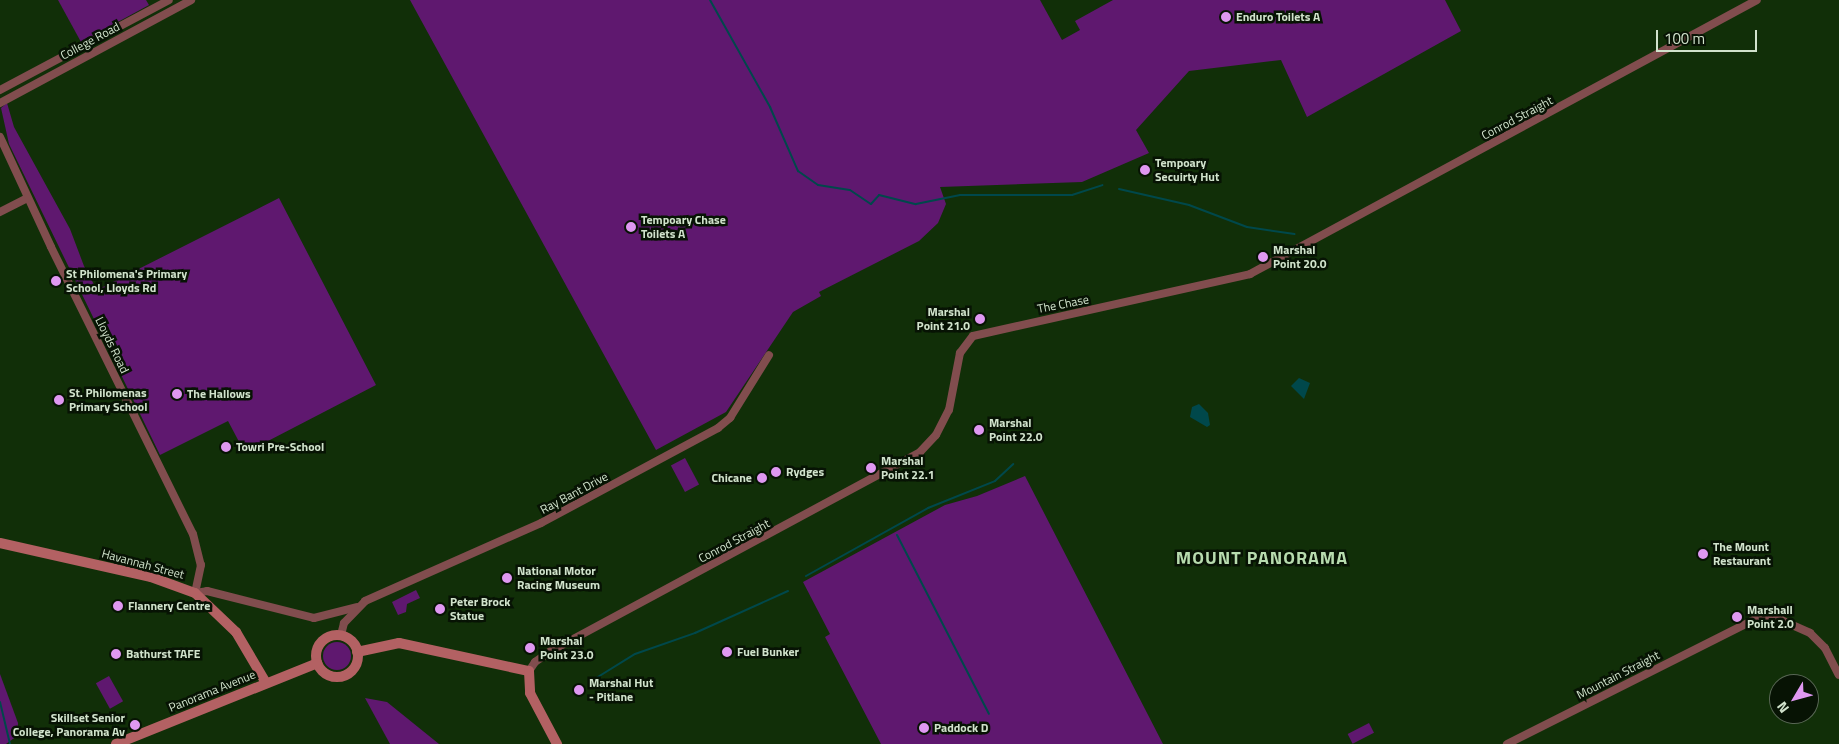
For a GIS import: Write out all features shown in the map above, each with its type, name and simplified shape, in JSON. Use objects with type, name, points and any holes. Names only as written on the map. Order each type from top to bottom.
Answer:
[{"type":"street","name":"College Road","points":[[0,90],[169,0]]},
{"type":"street","name":"College Road","points":[[0,103],[191,0]]},
{"type":"street","name":"Conrod Straight","points":[[1287,255],[1757,0]]},
{"type":"street","name":"Lloyds Road","points":[[0,137],[27,198],[194,534],[201,565],[195,593]]},
{"type":"street","points":[[0,212],[27,198]]},
{"type":"street","name":"The Chase","points":[[916,454],[936,435],[945,420],[952,401],[960,353],[973,336],[1230,281],[1287,255]]},
{"type":"street","name":"Ray Bant Drive","points":[[195,593],[207,591],[314,618],[357,607],[429,571],[541,523],[718,428],[736,410],[769,355]]},
{"type":"street","name":"Conrod Straight","points":[[530,671],[535,662],[562,646],[916,454]]},
{"type":"street","name":"Havannah Street","points":[[0,542],[150,577],[195,593],[236,632],[266,683]]},
{"type":"street","name":"Ray Bant Drive","points":[[341,635],[344,622],[357,607]]},
{"type":"street","name":"Mountain Straight","points":[[1507,744],[1739,625],[1765,618],[1800,627],[1825,648],[1839,675]]},
{"type":"street","points":[[341,635],[352,641],[357,652],[353,669],[343,676],[325,673],[317,663],[319,644],[329,636],[341,635]]},
{"type":"street","points":[[357,652],[399,643],[530,671],[528,682],[532,696],[557,744]]},
{"type":"street","name":"Panorama Avenue","points":[[116,744],[317,663]]},
{"type":"shaded area","points":[[58,0],[146,0],[149,5],[81,42]]},
{"type":"shaded area","points":[[410,0],[1040,0],[1062,40],[1080,30],[1075,21],[1113,0],[1445,0],[1461,31],[1307,117],[1281,60],[1189,71],[1136,130],[1149,153],[1082,182],[940,187],[946,204],[938,223],[919,241],[819,292],[821,296],[793,312],[726,412],[656,450]]},
{"type":"shaded area","points":[[7,103],[14,127],[70,229],[84,266],[97,290],[279,198],[376,385],[245,453],[228,421],[160,455],[9,144],[1,108]]},
{"type":"shaded area","points":[[685,458],[699,484],[685,492],[671,466]]},
{"type":"shaded area","points":[[1025,476],[1163,744],[881,744],[825,637],[830,634],[803,582],[945,505],[977,496]]},
{"type":"shaded area","points":[[416,590],[420,598],[407,604],[406,612],[398,615],[392,602]]},
{"type":"shaded area","points":[[337,642],[347,646],[351,656],[347,666],[337,670],[327,666],[323,656],[327,646]]},
{"type":"shaded area","points":[[0,674],[18,723],[17,736],[6,744],[0,744]]},
{"type":"shaded area","points":[[109,676],[123,701],[110,709],[96,683]]},
{"type":"shaded area","points":[[365,698],[387,702],[439,744],[390,744]]},
{"type":"shaded area","points":[[1369,723],[1374,733],[1353,744],[1348,734]]},
{"type":"water","points":[[1299,378],[1310,383],[1304,399],[1291,386]]},
{"type":"water","points":[[1199,404],[1208,413],[1210,425],[1207,427],[1190,417],[1192,407]]},
{"type":"waterway","points":[[710,0],[770,107],[798,171],[818,185],[850,190],[871,204],[879,195],[916,204],[960,195],[1072,195],[1102,185]]},
{"type":"waterway","points":[[1119,189],[1189,205],[1247,227],[1294,234]]},
{"type":"waterway","points":[[806,576],[928,508],[995,481],[1013,464]]},
{"type":"waterway","points":[[897,535],[989,714]]},
{"type":"waterway","points":[[593,680],[635,654],[695,633],[788,591]]},
{"type":"waterway","points":[[0,702],[10,744]]},
{"type":"place","name":"Enduro Toilets A","points":[[1226,17]]},
{"type":"place","name":"Tempoary Secuirty Hut","points":[[1145,170]]},
{"type":"place","name":"Tempoary Chase Toilets A","points":[[631,227]]},
{"type":"place","name":"Marshal Point 20.0","points":[[1263,257]]},
{"type":"place","name":"St Philomena's Primary School, Lloyds Rd","points":[[56,281]]},
{"type":"place","name":"Marshal Point 21.0","points":[[980,319]]},
{"type":"place","name":"The Hallows","points":[[177,394]]},
{"type":"place","name":"St. Philomenas Primary School","points":[[59,400]]},
{"type":"place","name":"Marshal Point 22.0","points":[[979,430]]},
{"type":"place","name":"Towri Pre-School","points":[[226,447]]},
{"type":"place","name":"Marshal Point 22.1","points":[[871,468]]},
{"type":"place","name":"Rydges","points":[[776,472]]},
{"type":"place","name":"Chicane","points":[[762,478]]},
{"type":"place","name":"The Mount Restaurant","points":[[1703,554]]},
{"type":"place","name":"National Motor Racing Museum","points":[[507,578]]},
{"type":"place","name":"Flannery Centre","points":[[118,606]]},
{"type":"place","name":"Peter Brock Statue","points":[[440,609]]},
{"type":"place","name":"Marshall Point 2.0","points":[[1737,617]]},
{"type":"place","name":"Marshal Point 23.0","points":[[530,648]]},
{"type":"place","name":"Fuel Bunker","points":[[727,652]]},
{"type":"place","name":"Bathurst TAFE","points":[[116,654]]},
{"type":"place","name":"Marshal Hut - Pitlane","points":[[579,690]]},
{"type":"place","name":"Skillset Senior College, Panorama Av","points":[[135,725]]},
{"type":"place","name":"Paddock D","points":[[924,728]]},
{"type":"district","name":"MOUNT PANORAMA","points":[[1262,558]]}]
